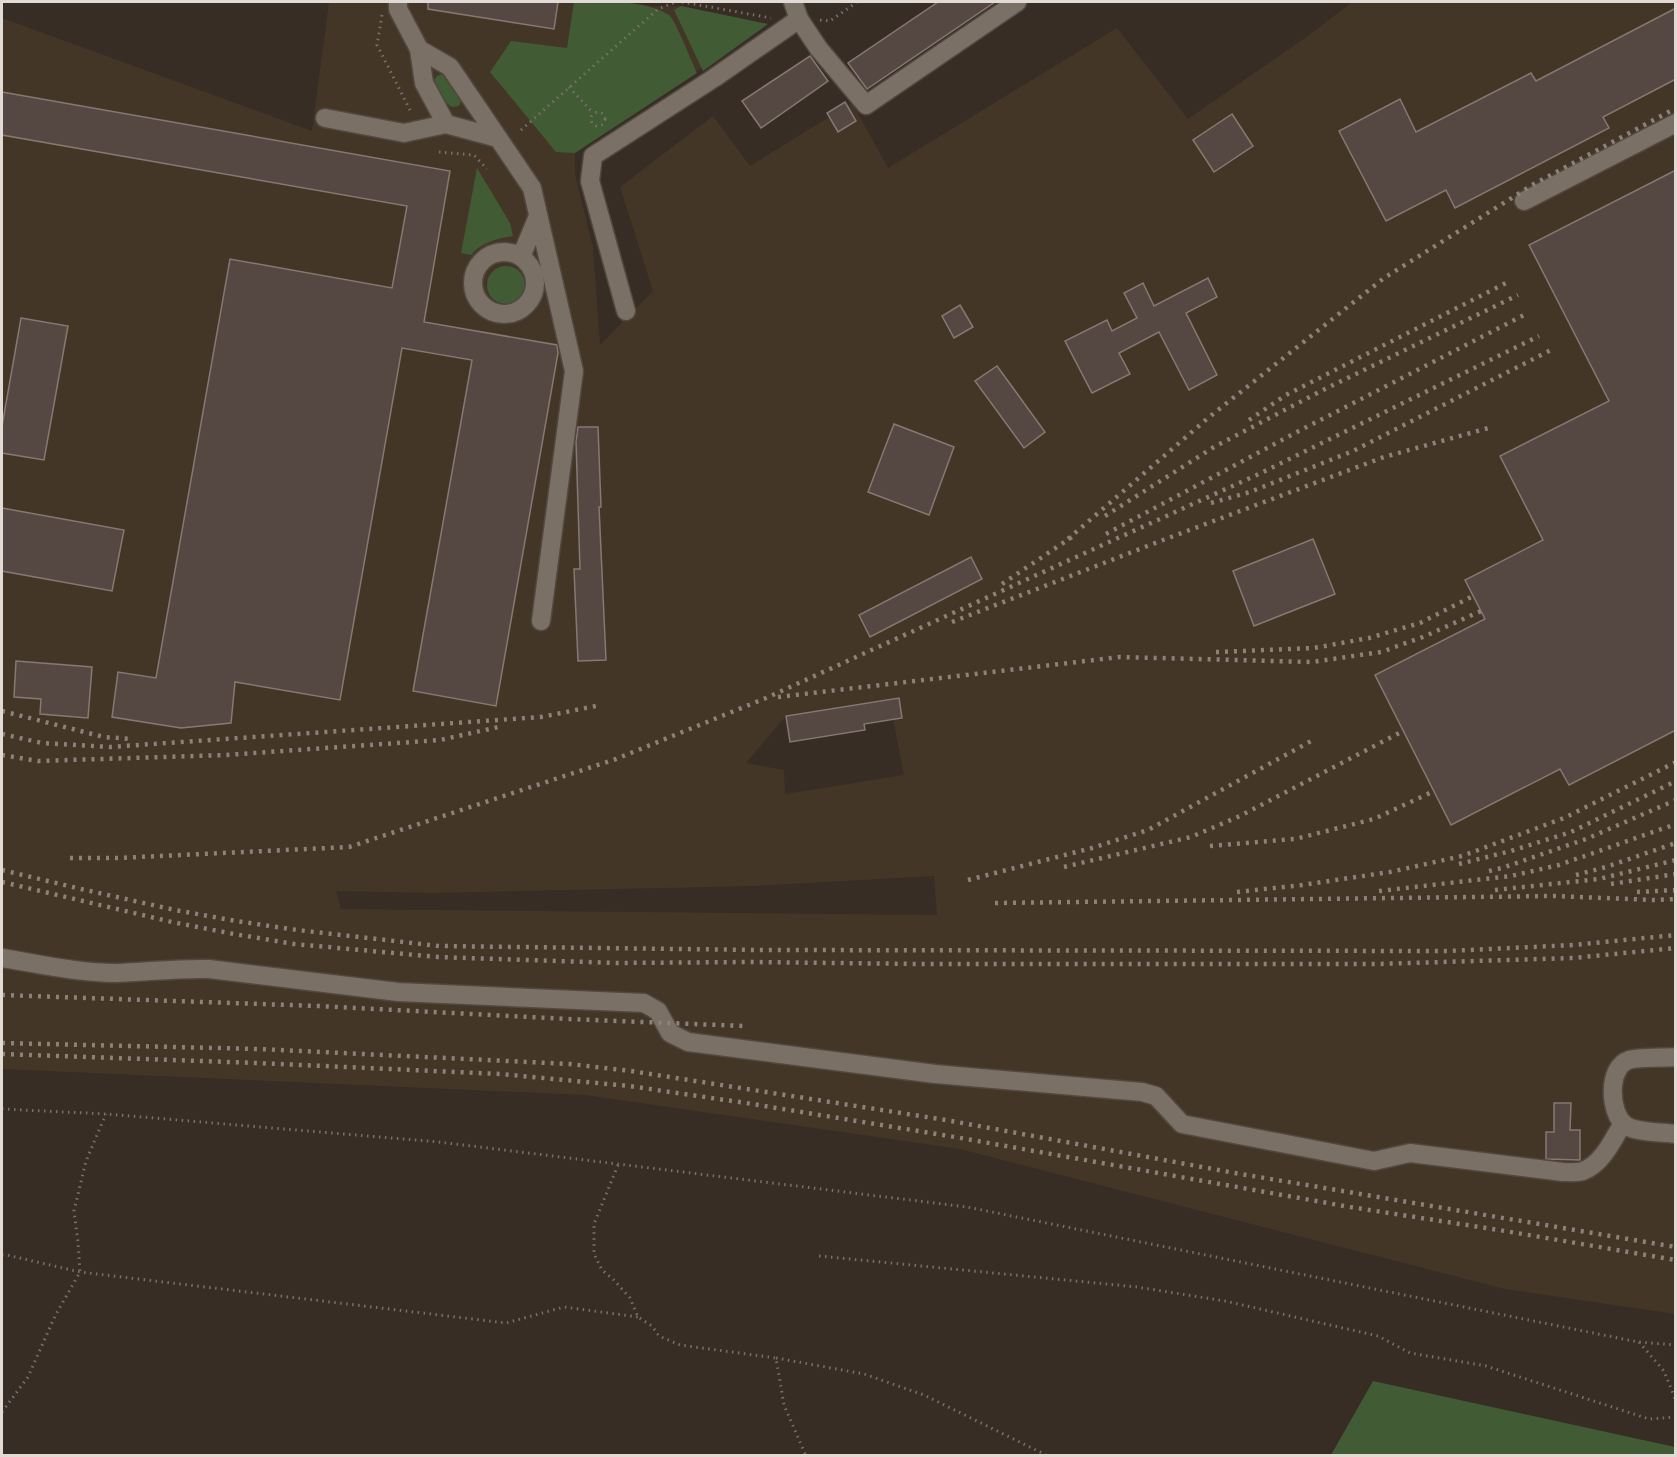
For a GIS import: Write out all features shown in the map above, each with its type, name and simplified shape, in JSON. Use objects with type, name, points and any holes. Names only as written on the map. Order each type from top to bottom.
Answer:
[{"type":"lane","points":[[398,2],[398,9],[419,49],[424,83],[446,124]]},
{"type":"lane","points":[[626,311],[590,181],[593,156],[714,78],[796,10],[819,50],[866,105],[1017,2]]},
{"type":"lane","points":[[419,49],[450,66],[532,188],[574,371],[541,621]]},
{"type":"lane","points":[[325,118],[404,133],[446,124],[498,138]]},
{"type":"lane","points":[[1524,201],[1676,123]]},
{"type":"lane","points":[[521,257],[538,216]]},
{"type":"lane","points":[[512,253],[521,257],[533,272],[535,282],[529,302],[512,313],[501,314],[482,305],[473,287],[477,267],[492,254],[512,253]]},
{"type":"lane","points":[[529,302],[562,318]]},
{"type":"lane","points":[[2,958],[78,970],[114,973],[183,968],[209,969],[398,992],[644,1003],[658,1011],[670,1033],[688,1041],[935,1074],[1142,1092],[1156,1096],[1182,1124],[1374,1161],[1410,1154],[1580,1172],[1592,1167],[1603,1155],[1623,1123]]},
{"type":"lane","points":[[1676,1057],[1628,1060],[1620,1066],[1616,1073],[1613,1094],[1617,1117],[1630,1128],[1676,1134]]},
{"type":"path","points":[[521,130],[658,9],[676,2]]},
{"type":"path","points":[[682,2],[774,19]]},
{"type":"path","points":[[382,12],[377,45],[420,129]]},
{"type":"path","points":[[569,87],[593,113]]},
{"type":"path","points":[[593,113],[603,114],[605,120],[603,124],[596,126],[591,123],[590,118],[593,113]]},
{"type":"path","points":[[439,152],[474,154],[487,169]]},
{"type":"path","points":[[2,1109],[106,1114],[439,1142],[967,1207],[1638,1342],[1676,1345]]},
{"type":"path","points":[[2,1412],[28,1377],[55,1316],[80,1272],[74,1211],[86,1161],[106,1114]]},
{"type":"path","points":[[618,1164],[594,1224],[594,1254],[602,1270],[630,1298],[638,1317]]},
{"type":"path","points":[[2,1255],[80,1272],[506,1323],[564,1307],[638,1317],[652,1326],[659,1336],[680,1345],[776,1358],[864,1374],[924,1395],[1048,1455]]},
{"type":"path","points":[[819,1256],[1137,1287],[1225,1301],[1378,1336],[1410,1353],[1486,1366],[1648,1419],[1676,1417]]},
{"type":"path","points":[[1638,1342],[1664,1371],[1676,1401]]},
{"type":"path","points":[[776,1358],[784,1405],[807,1455]]},
{"type":"shaded area","points":[[329,2],[623,2],[652,6],[681,6],[768,24],[575,153],[575,174],[593,248],[600,345],[653,291],[620,187],[713,116],[750,166],[852,103],[888,168],[1117,28],[1188,119],[1312,33],[1352,2],[1675,2],[1675,1314],[1505,1289],[960,1149],[585,1095],[2,1069],[2,18],[312,131]],"holes":[[[899,699],[902,718],[893,719],[904,775],[785,794],[784,770],[746,763],[786,716]],[[934,876],[937,915],[341,909],[336,891],[433,893],[754,886]]]},
{"type":"green space","points":[[574,2],[636,4],[649,6],[669,15],[697,73],[575,153],[556,152],[490,72],[511,41],[567,48]]},
{"type":"green space","points":[[681,6],[768,24],[703,71],[674,10]]},
{"type":"green space","points":[[442,74],[447,76],[461,96],[459,106],[450,106],[438,91],[434,80]]},
{"type":"green space","points":[[477,168],[510,223],[513,236],[485,244],[471,255],[461,253]]},
{"type":"green space","points":[[506,266],[520,271],[525,285],[520,299],[506,304],[492,299],[487,285],[492,271]]},
{"type":"green space","points":[[1373,1381],[1675,1447],[1675,1455],[1331,1455]]},
{"type":"building","points":[[428,2],[558,2],[554,29],[428,9]]},
{"type":"building","points":[[938,2],[995,2],[867,89],[848,63]]},
{"type":"building","points":[[1676,8],[1676,79],[1603,117],[1609,128],[1455,208],[1446,190],[1386,221],[1339,131],[1400,99],[1416,132],[1531,73],[1536,81]]},
{"type":"building","points":[[810,56],[828,81],[761,128],[742,101]]},
{"type":"building","points":[[2,92],[450,171],[424,322],[557,345],[558,353],[496,706],[413,691],[472,360],[402,348],[340,700],[235,682],[231,723],[181,728],[112,717],[118,672],[156,678],[230,259],[392,288],[407,206],[2,135]]},
{"type":"building","points":[[845,102],[856,121],[838,132],[827,113]]},
{"type":"building","points":[[1232,114],[1253,146],[1214,172],[1193,140]]},
{"type":"building","points":[[1676,170],[1676,730],[1569,785],[1560,769],[1451,825],[1375,675],[1485,619],[1465,580],[1543,540],[1500,456],[1609,401],[1529,245]]},
{"type":"building","points":[[1208,278],[1217,297],[1186,313],[1217,375],[1189,390],[1159,332],[1119,353],[1130,374],[1092,393],[1065,341],[1107,320],[1112,331],[1137,318],[1124,293],[1143,283],[1154,306]]},
{"type":"building","points":[[960,305],[973,327],[954,338],[942,316]]},
{"type":"building","points":[[21,318],[68,326],[44,460],[2,453],[2,426]]},
{"type":"building","points":[[997,366],[1045,432],[1024,448],[975,381]]},
{"type":"building","points":[[894,424],[954,447],[929,515],[868,492]]},
{"type":"building","points":[[578,427],[598,427],[606,660],[578,661],[574,569],[580,569],[576,441]]},
{"type":"building","points":[[2,508],[124,530],[112,591],[2,571]]},
{"type":"building","points":[[1313,539],[1335,594],[1254,626],[1233,571]]},
{"type":"building","points":[[971,557],[982,579],[870,637],[859,615]]},
{"type":"building","points":[[16,661],[92,667],[88,718],[40,714],[41,699],[14,697]]},
{"type":"building","points":[[899,698],[902,718],[864,724],[865,730],[790,742],[786,716]]},
{"type":"building","points":[[1554,1103],[1571,1103],[1570,1130],[1580,1130],[1580,1160],[1546,1159],[1546,1132],[1554,1132]]},
{"type":"railway","points":[[1068,539],[1208,418],[1384,278],[1534,184],[1676,108]]},
{"type":"railway","points":[[1249,420],[1286,395],[1508,282]]},
{"type":"railway","points":[[1105,516],[1214,447],[1323,390],[1518,295]]},
{"type":"railway","points":[[1106,534],[1526,314]]},
{"type":"railway","points":[[70,858],[118,858],[349,847],[616,759],[766,698],[1261,473],[1539,336]]},
{"type":"railway","points":[[1211,503],[1250,492],[1353,451],[1551,350]]},
{"type":"railway","points":[[952,622],[1384,457],[1492,427]]},
{"type":"railway","points":[[1002,584],[1075,535]]},
{"type":"railway","points":[[1216,652],[1314,648],[1369,638],[1420,623],[1473,596]]},
{"type":"railway","points":[[778,697],[1120,657],[1312,662],[1381,652],[1423,637],[1481,611]]},
{"type":"railway","points":[[2,734],[42,743],[110,747],[541,717],[596,706]]},
{"type":"railway","points":[[2,711],[104,737],[133,739]]},
{"type":"railway","points":[[2,755],[38,761],[226,755],[440,740],[503,726]]},
{"type":"railway","points":[[1064,867],[1191,837],[1240,816],[1403,731]]},
{"type":"railway","points":[[968,880],[1092,848],[1148,830],[1313,740]]},
{"type":"railway","points":[[1237,892],[1390,872],[1462,856],[1564,818],[1676,762]]},
{"type":"railway","points":[[1459,864],[1571,832],[1676,781]]},
{"type":"railway","points":[[1210,846],[1295,839],[1374,819],[1434,791]]},
{"type":"railway","points":[[1489,871],[1586,839],[1676,800]]},
{"type":"railway","points":[[1379,891],[1511,876],[1559,865],[1676,824]]},
{"type":"railway","points":[[1576,875],[1676,843]]},
{"type":"railway","points":[[1495,890],[1599,879],[1676,860]]},
{"type":"railway","points":[[2,870],[175,910],[236,921],[439,946],[759,950],[1448,951],[1573,945],[1676,935]]},
{"type":"railway","points":[[1611,884],[1676,874]]},
{"type":"railway","points":[[2,882],[172,922],[234,934],[294,944],[438,957],[617,963],[1377,964],[1573,958],[1676,948]]},
{"type":"railway","points":[[1637,892],[1676,890]]},
{"type":"railway","points":[[995,903],[1553,896],[1676,899]]},
{"type":"railway","points":[[2,995],[318,1006],[744,1026]]},
{"type":"railway","points":[[2,1043],[259,1049],[570,1064],[631,1071],[946,1120],[1235,1173],[1676,1247]]},
{"type":"railway","points":[[2,1054],[500,1074],[629,1086],[955,1137],[1350,1207],[1676,1260]]}]
